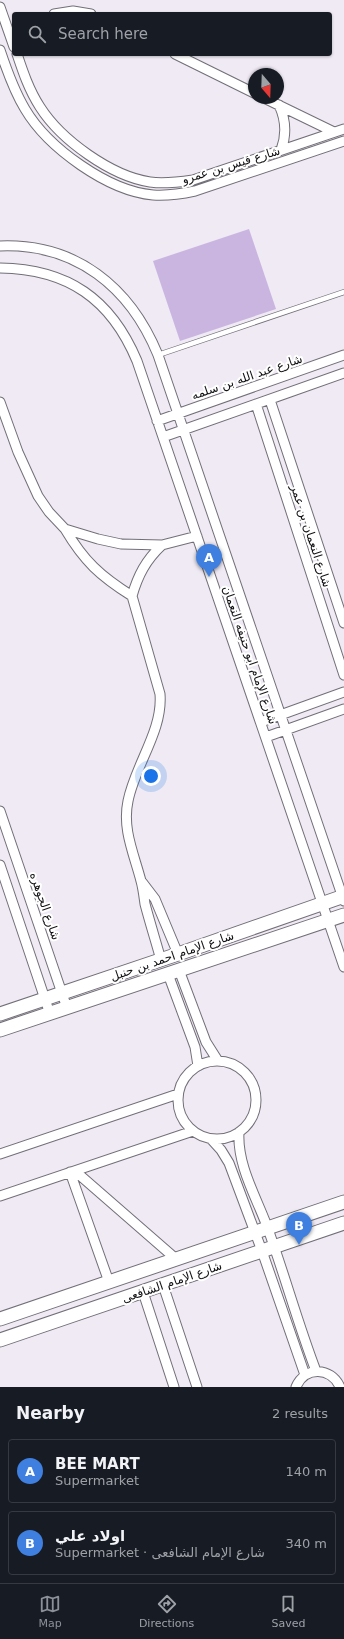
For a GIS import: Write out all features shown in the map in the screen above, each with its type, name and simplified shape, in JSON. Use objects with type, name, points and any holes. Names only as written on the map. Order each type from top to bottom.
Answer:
[{"type":"street","points":[[0,7],[10,26],[12,36]]},
{"type":"street","points":[[67,12],[79,12]]},
{"type":"street","name":"شارع قيس بن عمرو","points":[[0,50],[19,99],[36,125],[48,139],[67,156],[88,169],[130,190],[152,194],[174,195],[195,191],[344,141]]},
{"type":"street","name":"شارع قيس بن عمرو","points":[[18,56],[27,85],[40,107],[56,127],[74,144],[111,169],[130,177],[151,182],[193,180],[344,129]]},
{"type":"street","points":[[179,56],[248,90]]},
{"type":"street","points":[[279,105],[286,128],[284,143],[281,150]]},
{"type":"street","points":[[279,105],[334,132]]},
{"type":"street","name":"شارع الإمام ابو حنيفه النعمان","points":[[0,246],[33,247],[54,252],[74,260],[93,271],[110,284],[139,317],[150,335],[344,898]]},
{"type":"street","name":"شارع الإمام ابو حنيفه النعمان","points":[[0,268],[17,268],[38,271],[57,277],[76,286],[105,309],[118,324],[129,342],[344,966]]},
{"type":"street","name":"شارع عبد الله بن سلمه","points":[[157,421],[344,355]]},
{"type":"street","points":[[163,437],[344,373]]},
{"type":"street","name":"شارع النعمان بن عمر","points":[[270,400],[344,623]]},
{"type":"street","points":[[0,402],[18,452],[38,496],[49,512],[65,529],[77,550],[93,568],[111,583],[132,596]]},
{"type":"street","name":"شارع النعمان بن عمر","points":[[256,404],[344,675]]},
{"type":"street","points":[[65,529],[121,544],[162,545],[197,536]]},
{"type":"street","points":[[161,960],[148,913],[142,882],[128,837],[126,819],[128,801],[133,784],[157,721],[160,704],[160,694],[132,596],[136,581],[142,568],[151,555],[162,545]]},
{"type":"street","points":[[260,722],[344,692]]},
{"type":"street","points":[[266,737],[344,709]]},
{"type":"street","name":"شارع الجوهره","points":[[0,811],[67,1008]]},
{"type":"street","points":[[0,865],[50,1014]]},
{"type":"street","points":[[142,882],[155,899],[178,954]]},
{"type":"street","name":"شارع الإمام احمد بن حنبل","points":[[0,1014],[161,960],[323,903],[344,898]]},
{"type":"street","name":"شارع الإمام احمد بن حنبل","points":[[0,1030],[344,915]]},
{"type":"street","points":[[173,972],[206,1042],[218,1061]]},
{"type":"street","points":[[173,972],[198,1066]]},
{"type":"street","points":[[218,1061],[230,1063],[241,1069],[249,1078],[255,1089],[256,1101],[254,1113],[248,1124],[239,1132],[226,1138],[211,1139],[193,1131],[184,1122],[179,1111],[178,1094],[188,1073],[198,1066],[208,1062],[218,1061]]},
{"type":"street","points":[[0,1154],[178,1094]]},
{"type":"street","points":[[0,1196],[193,1131]]},
{"type":"street","points":[[239,1132],[239,1146],[242,1160],[275,1248],[316,1371]]},
{"type":"street","points":[[211,1139],[221,1150],[229,1163],[305,1375]]},
{"type":"street","points":[[72,1172],[176,1259]]},
{"type":"street","points":[[72,1172],[109,1282]]},
{"type":"street","name":"شارع الإمام الشافعى","points":[[0,1318],[268,1229],[344,1202]]},
{"type":"street","name":"شارع الإمام الشافعى","points":[[0,1340],[275,1248],[344,1223]]},
{"type":"street","points":[[163,1285],[197,1387]]},
{"type":"street","points":[[143,1292],[174,1387]]},
{"type":"street","points":[[296,1387],[305,1375],[316,1371],[322,1371],[333,1376],[340,1387]]},
{"type":"lane","points":[[158,355],[344,292]]},
{"type":"building","points":[[249,229],[276,309],[180,341],[153,261]]},
{"type":"place","name":"BEE MART","points":[[209,577]]},
{"type":"place","name":"اولاد علي","points":[[299,1245]]}]
